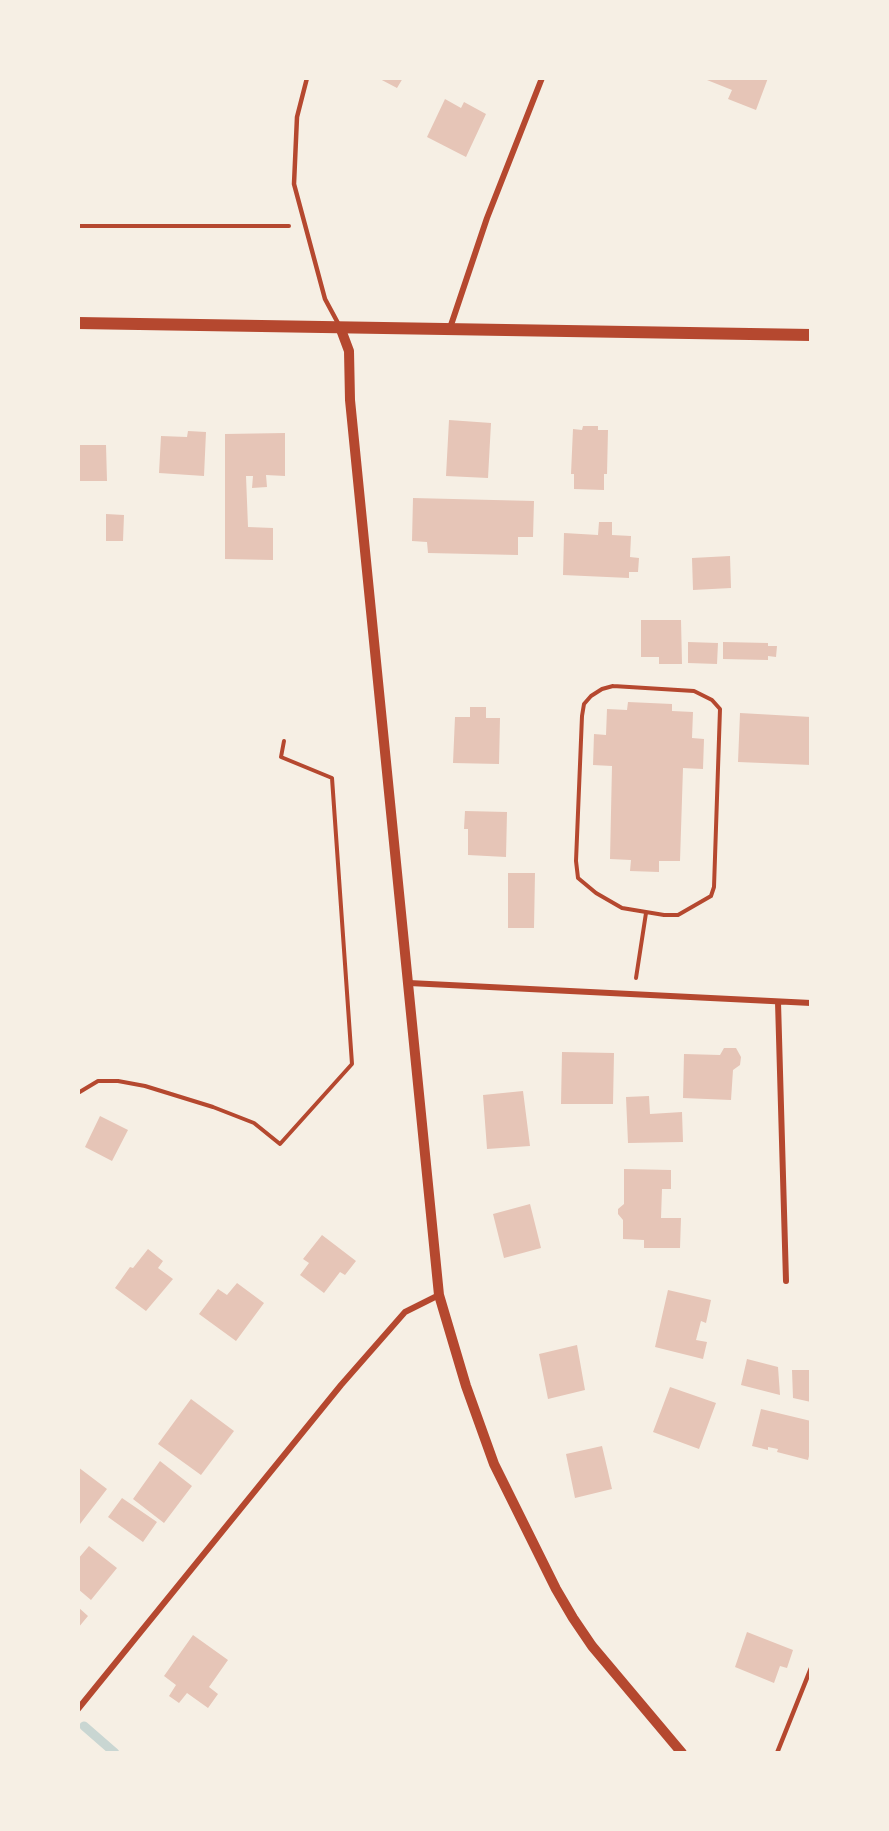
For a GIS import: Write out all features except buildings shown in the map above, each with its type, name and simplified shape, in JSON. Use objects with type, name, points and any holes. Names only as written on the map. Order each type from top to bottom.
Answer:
[{"type":"main road","points":[[78,323],[811,335]]},
{"type":"street","points":[[450,329],[487,218],[542,78]]},
{"type":"street","points":[[340,327],[349,351],[350,400],[410,983],[439,1295],[466,1386],[494,1464],[556,1589],[592,1646],[682,1753]]},
{"type":"street","points":[[410,983],[811,1003]]},
{"type":"street","points":[[778,1002],[786,1281]]},
{"type":"street","points":[[78,1709],[341,1385],[405,1312],[439,1295]]},
{"type":"lane","points":[[307,78],[297,117],[294,184],[325,299],[340,327]]},
{"type":"lane","points":[[777,1753],[811,1668]]},
{"type":"path","points":[[78,226],[304,226]]},
{"type":"path","points":[[613,686],[694,691],[712,700],[720,709],[714,886],[711,896],[678,915],[646,913],[622,908],[596,893],[578,878],[576,861],[584,704],[602,688],[613,686]]},
{"type":"path","points":[[78,1092],[98,1081],[146,1086],[213,1107],[254,1123],[280,1144],[352,1064],[332,778],[281,757],[284,741]]},
{"type":"path","points":[[634,993],[646,913]]},
{"type":"waterway","points":[[84,1726],[115,1753]]}]
